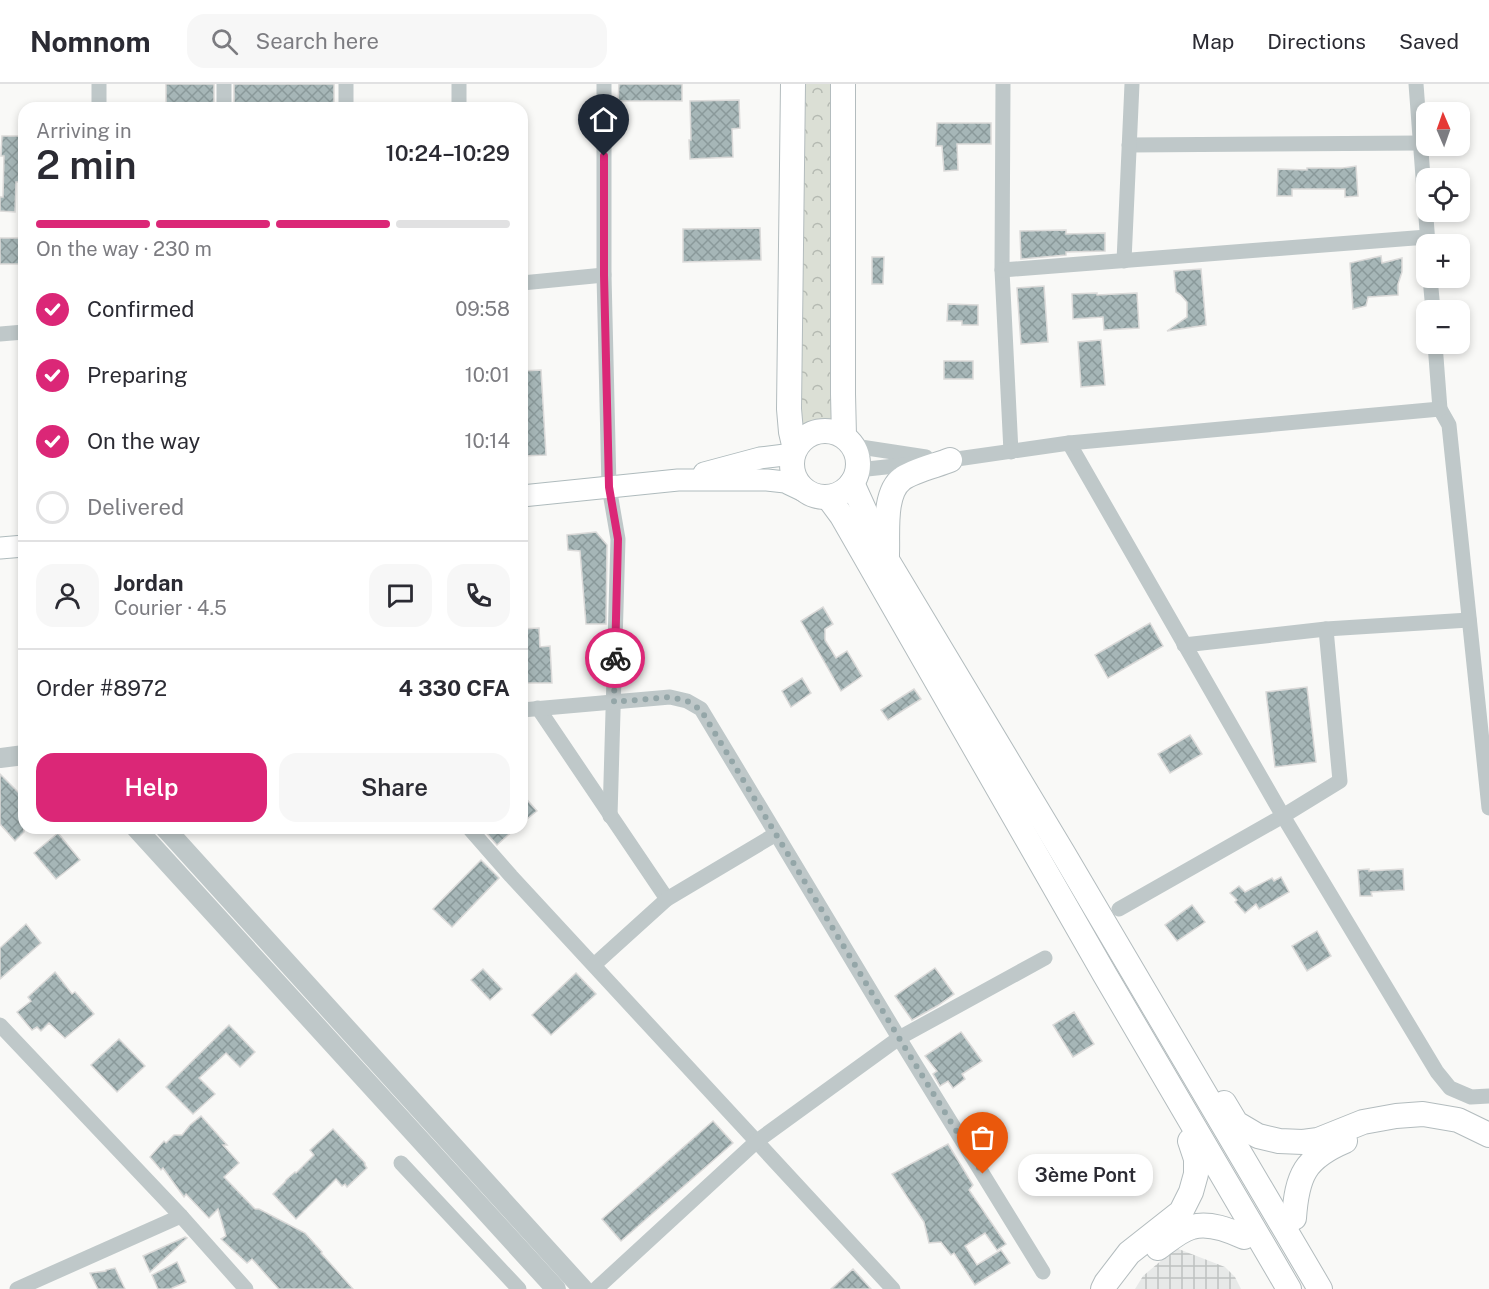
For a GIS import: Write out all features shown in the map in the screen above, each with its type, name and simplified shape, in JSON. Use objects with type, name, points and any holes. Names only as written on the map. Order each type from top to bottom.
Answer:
[{"type":"main road","points":[[793,84],[789,409],[794,452]]},
{"type":"main road","points":[[843,84],[843,394],[852,459],[887,560],[1320,1289]]},
{"type":"main road","points":[[852,459],[830,431],[816,432],[804,438],[794,452],[791,464],[798,484],[817,494],[842,516],[1105,975],[1289,1289]]},
{"type":"main road","points":[[678,480],[760,458],[794,452]]},
{"type":"main road","points":[[528,495],[678,480],[767,480],[785,482],[817,494],[844,491],[852,459]]},
{"type":"main road","points":[[887,560],[888,512],[895,488],[902,478],[950,460]]},
{"type":"main road","points":[[0,548],[18,546]]},
{"type":"main road","points":[[1116,944],[1141,969],[1175,1020],[1294,1218],[1332,1289]]},
{"type":"main road","points":[[1105,975],[1126,1026],[1190,1141],[1245,1237],[1280,1289]]},
{"type":"main road","points":[[1236,1123],[1258,1136],[1279,1141],[1303,1142],[1318,1140],[1363,1122],[1423,1114],[1458,1120],[1489,1135]]},
{"type":"main road","points":[[1294,1218],[1298,1186],[1311,1162],[1324,1151],[1344,1142],[1374,1132],[1401,1127],[1424,1127],[1446,1130],[1489,1149]]},
{"type":"main road","points":[[1103,1289],[1129,1253],[1181,1212],[1191,1192],[1196,1174],[1196,1159],[1190,1141]]},
{"type":"main road","points":[[1120,1289],[1152,1252],[1177,1234],[1192,1227],[1212,1226],[1245,1237]]},
{"type":"street","points":[[99,84],[99,102]]},
{"type":"street","points":[[224,84],[224,102]]},
{"type":"street","points":[[346,84],[346,102]]},
{"type":"street","points":[[459,84],[459,102]]},
{"type":"street","points":[[604,84],[604,275],[609,487],[618,539],[610,816]]},
{"type":"street","points":[[1003,84],[1002,270],[1011,452]]},
{"type":"street","points":[[1124,261],[1132,84]]},
{"type":"street","points":[[1416,84],[1417,102]]},
{"type":"street","points":[[1129,145],[1416,142]]},
{"type":"street","points":[[1421,156],[1427,234]]},
{"type":"street","points":[[1002,270],[1416,242]]},
{"type":"street","points":[[528,282],[604,275]]},
{"type":"street","points":[[0,334],[18,332]]},
{"type":"street","points":[[1436,354],[1440,409],[1449,425],[1489,808]]},
{"type":"street","points":[[852,459],[950,460],[1069,443],[1440,409]]},
{"type":"street","points":[[1069,443],[1283,816],[1437,1071],[1450,1088],[1472,1097],[1489,1096]]},
{"type":"street","points":[[852,459],[950,460]]},
{"type":"street","points":[[1184,645],[1326,629],[1469,620]]},
{"type":"street","points":[[1119,909],[1341,781],[1326,629]]},
{"type":"street","points":[[530,709],[670,697],[687,701],[701,710],[1043,1272]]},
{"type":"street","points":[[530,709],[610,816],[667,899]]},
{"type":"street","points":[[0,758],[18,756]]},
{"type":"street","points":[[141,834],[556,1289]]},
{"type":"street","points":[[170,834],[583,1289]]},
{"type":"street","points":[[474,834],[893,1289]]},
{"type":"street","points":[[594,965],[667,899],[776,834]]},
{"type":"street","points":[[596,1289],[757,1141],[899,1038],[1045,958]]},
{"type":"street","points":[[0,1025],[181,1216],[246,1289]]},
{"type":"street","points":[[401,1163],[519,1289]]},
{"type":"street","points":[[17,1289],[181,1216]]},
{"type":"shaded area","points":[[1176,1248],[1225,1267],[1235,1277],[1241,1289],[1135,1289],[1143,1276]]},
{"type":"green space","points":[[799,84],[835,84],[832,422],[812,423],[797,429]]},
{"type":"building","points":[[166,84],[214,84],[214,102],[166,102]]},
{"type":"building","points":[[234,84],[334,84],[334,102],[234,102]]},
{"type":"building","points":[[619,84],[682,84],[682,101],[618,101]]},
{"type":"building","points":[[739,100],[740,128],[732,129],[733,157],[690,159],[690,101]]},
{"type":"building","points":[[937,123],[991,123],[991,144],[957,144],[958,170],[944,171],[942,146],[936,146]]},
{"type":"building","points":[[2,136],[18,136],[18,182],[16,182],[15,212],[0,211],[0,197],[3,197],[4,156],[1,156]]},
{"type":"building","points":[[1356,166],[1358,196],[1345,197],[1345,189],[1292,189],[1292,196],[1277,196],[1278,169],[1307,170],[1307,168]]},
{"type":"building","points":[[760,228],[761,260],[683,262],[683,229]]},
{"type":"building","points":[[1066,230],[1066,234],[1105,233],[1105,251],[1066,252],[1066,255],[1021,259],[1020,231]]},
{"type":"building","points":[[0,238],[18,238],[18,264],[0,264]]},
{"type":"building","points":[[1381,256],[1382,263],[1402,258],[1398,295],[1368,297],[1366,306],[1353,309],[1350,263]]},
{"type":"building","points":[[872,257],[884,257],[883,284],[872,284]]},
{"type":"building","points":[[1201,269],[1206,325],[1167,331],[1187,317],[1187,302],[1176,292],[1174,271]]},
{"type":"building","points":[[1044,286],[1048,342],[1021,344],[1017,288]]},
{"type":"building","points":[[1097,293],[1097,295],[1137,293],[1139,328],[1104,330],[1103,317],[1073,319],[1072,294]]},
{"type":"building","points":[[948,304],[978,305],[978,325],[962,325],[962,321],[947,321]]},
{"type":"building","points":[[1101,340],[1105,385],[1081,387],[1078,342]]},
{"type":"building","points":[[944,361],[973,361],[973,379],[944,379]]},
{"type":"building","points":[[541,370],[546,455],[528,456],[528,371]]},
{"type":"building","points":[[596,532],[607,545],[606,624],[586,624],[580,551],[568,550],[567,535]]},
{"type":"building","points":[[823,607],[833,624],[825,629],[825,640],[836,658],[847,651],[862,676],[841,691],[801,621]]},
{"type":"building","points":[[1150,623],[1163,646],[1108,678],[1095,655]]},
{"type":"building","points":[[539,628],[540,647],[550,646],[552,683],[528,683],[528,629]]},
{"type":"building","points":[[802,678],[811,693],[791,707],[782,691]]},
{"type":"building","points":[[1307,687],[1316,762],[1275,767],[1266,692]]},
{"type":"building","points":[[914,689],[921,699],[888,720],[881,710]]},
{"type":"building","points":[[1190,735],[1202,754],[1170,773],[1158,754]]},
{"type":"building","points":[[0,774],[18,792],[18,834],[22,834],[15,841],[0,824]]},
{"type":"building","points":[[528,801],[537,811],[528,818]]},
{"type":"building","points":[[59,834],[80,860],[56,879],[34,853]]},
{"type":"building","points":[[487,834],[509,834],[497,845]]},
{"type":"building","points":[[481,860],[499,878],[452,927],[433,909]]},
{"type":"building","points":[[1369,869],[1369,871],[1403,869],[1404,890],[1371,892],[1372,896],[1360,896],[1358,870]]},
{"type":"building","points":[[1281,877],[1289,892],[1259,909],[1256,904],[1245,913],[1230,893],[1239,886],[1245,892],[1272,878],[1274,881]]},
{"type":"building","points":[[1192,905],[1205,922],[1177,941],[1165,925]]},
{"type":"building","points":[[26,924],[41,943],[0,979],[0,948]]},
{"type":"building","points":[[1317,931],[1331,956],[1307,971],[1292,946]]},
{"type":"building","points":[[935,968],[954,994],[912,1020],[895,996]]},
{"type":"building","points":[[483,969],[502,989],[490,1000],[471,980]]},
{"type":"building","points":[[55,972],[72,994],[75,992],[94,1014],[65,1038],[49,1023],[41,1031],[37,1027],[32,1030],[17,1012],[31,1001],[28,997]]},
{"type":"building","points":[[576,973],[596,994],[551,1035],[532,1015]]},
{"type":"building","points":[[1074,1012],[1094,1044],[1073,1057],[1053,1025]]},
{"type":"building","points":[[229,1025],[255,1052],[240,1067],[226,1053],[199,1078],[215,1094],[193,1114],[166,1087]]},
{"type":"building","points":[[961,1032],[982,1061],[962,1074],[965,1079],[953,1088],[948,1081],[940,1086],[933,1074],[937,1071],[925,1056]]},
{"type":"building","points":[[119,1039],[145,1066],[117,1092],[91,1065]]},
{"type":"building","points":[[201,1116],[227,1145],[223,1145],[239,1163],[224,1177],[255,1209],[305,1233],[353,1289],[279,1289],[252,1259],[247,1263],[221,1239],[226,1236],[218,1209],[209,1218],[186,1194],[184,1197],[163,1168],[161,1170],[150,1157],[164,1141],[166,1143],[174,1135],[182,1135]]},
{"type":"building","points":[[713,1121],[733,1143],[621,1241],[602,1219]]},
{"type":"building","points":[[333,1129],[367,1168],[347,1187],[345,1184],[342,1186],[336,1179],[296,1219],[273,1194],[314,1155],[310,1150]]},
{"type":"building","points":[[948,1144],[973,1185],[969,1190],[1006,1244],[997,1250],[985,1233],[965,1246],[977,1265],[1001,1250],[1010,1263],[975,1285],[954,1253],[951,1255],[941,1242],[929,1243],[924,1222],[892,1174]]},
{"type":"building","points":[[187,1238],[150,1272],[143,1256]]},
{"type":"building","points":[[177,1262],[186,1282],[170,1289],[158,1289],[152,1275]]},
{"type":"building","points":[[115,1268],[125,1289],[98,1289],[90,1273]]},
{"type":"building","points":[[853,1269],[871,1289],[831,1289]]},
{"type":"way so far","points":[[615,658],[614,702],[670,697],[687,701],[701,710],[983,1174]]},
{"type":"place","name":"3ème Pont","points":[[983,1174]]},
{"type":"route","points":[[604,156],[609,487],[618,539],[615,658]]}]
